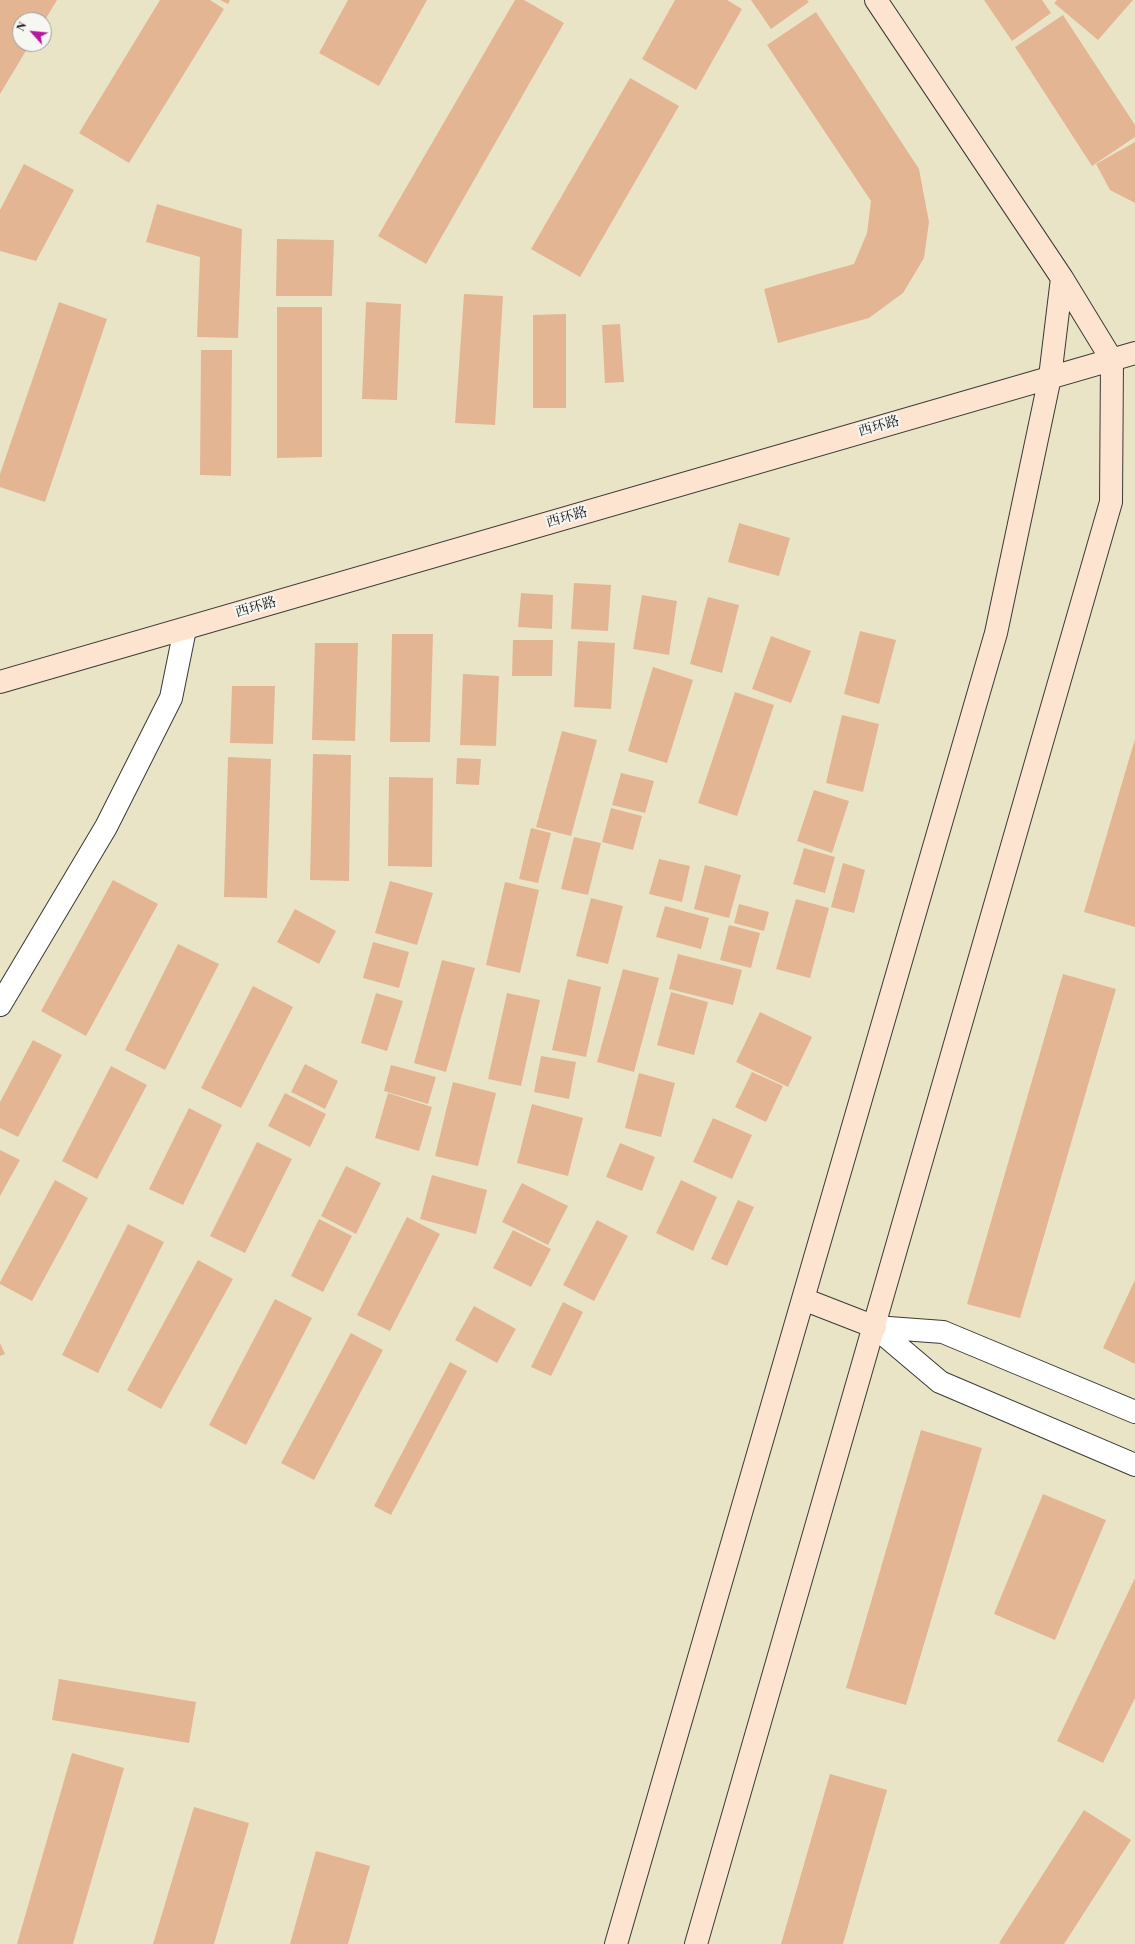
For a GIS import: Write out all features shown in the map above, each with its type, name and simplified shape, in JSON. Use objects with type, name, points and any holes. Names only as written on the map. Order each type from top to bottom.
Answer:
[{"type":"main road","points":[[696,1944],[1111,502],[1112,360],[1062,278],[876,0]]},
{"type":"main road","points":[[616,1944],[996,633],[1050,377],[1062,278]]},
{"type":"main road","name":"西环路","points":[[0,682],[1135,353]]},
{"type":"main road","points":[[803,1299],[874,1327]]},
{"type":"street","points":[[0,1005],[106,828],[171,698],[185,629]]},
{"type":"street","points":[[874,1327],[943,1332],[1135,1412]]},
{"type":"street","points":[[874,1327],[940,1382],[1135,1465]]},
{"type":"building","points":[[0,0],[57,0],[50,12],[12,12],[12,52],[25,52],[0,94]]},
{"type":"building","points":[[160,0],[210,0],[224,9],[129,163],[79,133]]},
{"type":"building","points":[[220,0],[230,0],[228,4]]},
{"type":"building","points":[[348,0],[427,0],[379,86],[319,53]]},
{"type":"building","points":[[515,0],[524,0],[564,23],[426,264],[378,236]]},
{"type":"building","points":[[675,0],[727,0],[742,9],[696,90],[642,59]]},
{"type":"building","points":[[751,0],[807,0],[809,2],[771,29]]},
{"type":"building","points":[[984,0],[1042,0],[1051,13],[1012,41]]},
{"type":"building","points":[[1057,0],[1133,0],[1098,40],[1054,3]]},
{"type":"building","points":[[816,12],[919,169],[929,222],[924,258],[903,293],[869,318],[778,343],[764,289],[854,264],[867,233],[871,201],[767,45]]},
{"type":"building","points":[[1063,15],[1135,125],[1135,137],[1092,166],[1015,47]]},
{"type":"building","points":[[630,78],[679,106],[580,277],[531,249]]},
{"type":"building","points":[[1135,142],[1135,203],[1110,190],[1096,164]]},
{"type":"building","points":[[24,164],[74,190],[36,261],[0,251],[0,210]]},
{"type":"building","points":[[157,204],[242,229],[238,338],[197,337],[200,257],[146,242]]},
{"type":"building","points":[[277,239],[334,240],[332,296],[276,296]]},
{"type":"building","points":[[464,294],[503,296],[495,425],[455,423]]},
{"type":"building","points":[[59,302],[107,319],[45,502],[0,487],[0,474]]},
{"type":"building","points":[[366,302],[401,304],[397,400],[362,399]]},
{"type":"building","points":[[277,307],[322,307],[322,457],[277,458]]},
{"type":"building","points":[[566,314],[566,408],[533,408],[533,315]]},
{"type":"building","points":[[620,324],[624,382],[605,383],[602,325]]},
{"type":"building","points":[[201,350],[232,350],[231,476],[200,475]]},
{"type":"building","points":[[739,523],[790,538],[779,576],[728,562]]},
{"type":"building","points":[[574,583],[611,585],[608,631],[571,629]]},
{"type":"building","points":[[521,593],[553,595],[552,629],[518,627]]},
{"type":"building","points":[[642,595],[677,601],[669,655],[633,649]]},
{"type":"building","points":[[708,597],[739,605],[722,673],[690,664]]},
{"type":"building","points":[[860,631],[896,640],[879,704],[844,694]]},
{"type":"building","points":[[392,634],[433,634],[430,742],[390,742]]},
{"type":"building","points":[[771,636],[811,651],[791,703],[752,689]]},
{"type":"building","points":[[513,640],[553,640],[552,676],[512,676]]},
{"type":"building","points":[[578,641],[615,643],[611,709],[574,707]]},
{"type":"building","points":[[315,643],[358,643],[355,741],[312,740]]},
{"type":"building","points":[[653,667],[693,680],[667,763],[628,751]]},
{"type":"building","points":[[463,674],[499,676],[496,746],[460,745]]},
{"type":"building","points":[[232,686],[275,686],[273,744],[230,743]]},
{"type":"building","points":[[735,692],[774,705],[737,816],[698,803]]},
{"type":"building","points":[[842,715],[879,724],[863,792],[826,783]]},
{"type":"building","points":[[562,731],[597,740],[571,836],[536,827]]},
{"type":"building","points":[[1135,739],[1135,927],[1084,912]]},
{"type":"building","points":[[313,754],[351,755],[349,881],[310,880]]},
{"type":"building","points":[[228,757],[271,759],[267,898],[224,897]]},
{"type":"building","points":[[457,758],[481,759],[479,785],[456,784]]},
{"type":"building","points":[[621,773],[654,781],[645,813],[612,805]]},
{"type":"building","points":[[389,777],[433,778],[432,867],[388,866]]},
{"type":"building","points":[[814,790],[849,801],[832,853],[797,841]]},
{"type":"building","points":[[611,808],[642,816],[633,850],[602,842]]},
{"type":"building","points":[[531,828],[551,833],[538,883],[519,879]]},
{"type":"building","points":[[574,837],[601,843],[588,895],[561,889]]},
{"type":"building","points":[[804,848],[835,857],[825,893],[793,884]]},
{"type":"building","points":[[659,859],[690,866],[682,902],[649,894]]},
{"type":"building","points":[[843,863],[865,870],[854,913],[831,907]]},
{"type":"building","points":[[705,865],[741,875],[729,918],[694,909]]},
{"type":"building","points":[[113,880],[158,904],[86,1036],[41,1011]]},
{"type":"building","points":[[390,881],[433,893],[417,945],[375,933]]},
{"type":"building","points":[[505,882],[539,890],[520,973],[486,965]]},
{"type":"building","points":[[591,898],[623,906],[608,964],[576,956]]},
{"type":"building","points":[[796,899],[829,908],[810,978],[776,969]]},
{"type":"building","points":[[739,904],[769,912],[764,931],[734,923]]},
{"type":"building","points":[[665,906],[709,918],[701,949],[656,937]]},
{"type":"building","points":[[295,909],[336,931],[319,964],[277,942]]},
{"type":"building","points":[[729,925],[760,933],[751,968],[720,960]]},
{"type":"building","points":[[373,942],[409,952],[399,988],[363,978]]},
{"type":"building","points":[[178,944],[219,964],[165,1070],[125,1050]]},
{"type":"building","points":[[678,954],[742,970],[733,1005],[669,989]]},
{"type":"building","points":[[442,960],[475,968],[446,1072],[414,1063]]},
{"type":"building","points":[[623,969],[659,978],[634,1072],[597,1062]]},
{"type":"building","points":[[1063,974],[1116,989],[1020,1318],[967,1304]]},
{"type":"building","points":[[568,979],[601,987],[586,1057],[552,1050]]},
{"type":"building","points":[[253,986],[293,1007],[241,1108],[201,1088]]},
{"type":"building","points":[[671,992],[708,1002],[694,1055],[657,1045]]},
{"type":"building","points":[[376,993],[403,1001],[387,1051],[361,1043]]},
{"type":"building","points":[[507,993],[540,1000],[521,1086],[488,1079]]},
{"type":"building","points":[[760,1012],[812,1037],[788,1087],[736,1062]]},
{"type":"building","points":[[33,1040],[62,1055],[18,1137],[0,1128],[0,1102]]},
{"type":"building","points":[[541,1056],[576,1062],[569,1099],[534,1092]]},
{"type":"building","points":[[305,1064],[338,1081],[325,1109],[291,1092]]},
{"type":"building","points":[[391,1065],[436,1077],[428,1104],[384,1091]]},
{"type":"building","points":[[111,1066],[147,1085],[97,1179],[62,1161]]},
{"type":"building","points":[[752,1072],[783,1086],[766,1122],[735,1107]]},
{"type":"building","points":[[639,1073],[675,1083],[661,1137],[625,1128]]},
{"type":"building","points":[[453,1082],[496,1093],[478,1166],[435,1156]]},
{"type":"building","points":[[285,1093],[326,1114],[310,1147],[268,1126]]},
{"type":"building","points":[[388,1093],[432,1107],[419,1151],[375,1138]]},
{"type":"building","points":[[532,1104],[583,1118],[568,1176],[517,1163]]},
{"type":"building","points":[[189,1108],[222,1125],[183,1205],[149,1189]]},
{"type":"building","points":[[713,1118],[752,1135],[732,1179],[693,1162]]},
{"type":"building","points":[[257,1142],[292,1159],[245,1253],[210,1236]]},
{"type":"building","points":[[620,1143],[655,1157],[642,1191],[606,1177]]},
{"type":"building","points":[[0,1150],[20,1160],[0,1196]]},
{"type":"building","points":[[346,1166],[381,1183],[356,1234],[321,1216]]},
{"type":"building","points":[[432,1175],[487,1190],[476,1234],[420,1219]]},
{"type":"building","points":[[55,1180],[88,1198],[32,1301],[0,1284],[0,1282]]},
{"type":"building","points":[[681,1180],[717,1197],[693,1251],[656,1233]]},
{"type":"building","points":[[522,1183],[568,1206],[548,1245],[502,1222]]},
{"type":"building","points":[[738,1200],[754,1207],[727,1266],[711,1259]]},
{"type":"building","points":[[407,1217],[440,1234],[390,1331],[357,1315]]},
{"type":"building","points":[[319,1219],[352,1236],[323,1292],[291,1276]]},
{"type":"building","points":[[597,1220],[628,1236],[594,1301],[563,1285]]},
{"type":"building","points":[[128,1224],[164,1242],[98,1373],[62,1355]]},
{"type":"building","points":[[513,1230],[551,1249],[531,1287],[493,1268]]},
{"type":"building","points":[[198,1260],[233,1279],[161,1409],[127,1390]]},
{"type":"building","points":[[1135,1280],[1135,1364],[1103,1348]]},
{"type":"building","points":[[275,1299],[312,1318],[246,1445],[209,1425]]},
{"type":"building","points":[[563,1302],[583,1312],[551,1376],[531,1367]]},
{"type":"building","points":[[474,1306],[516,1329],[497,1363],[455,1340]]},
{"type":"building","points":[[351,1333],[383,1350],[314,1480],[281,1463]]},
{"type":"building","points":[[0,1343],[5,1354],[0,1356]]},
{"type":"building","points":[[450,1362],[467,1371],[391,1515],[374,1506]]},
{"type":"building","points":[[921,1430],[982,1448],[906,1705],[846,1688]]},
{"type":"building","points":[[1043,1494],[1106,1520],[1055,1640],[994,1614]]},
{"type":"building","points":[[1135,1578],[1135,1698],[1103,1763],[1057,1741]]},
{"type":"building","points":[[59,1679],[196,1702],[189,1743],[52,1720]]},
{"type":"building","points":[[72,1753],[124,1768],[73,1944],[17,1944]]},
{"type":"building","points":[[830,1774],[887,1790],[843,1944],[781,1944]]},
{"type":"building","points":[[194,1807],[249,1823],[214,1944],[153,1944]]},
{"type":"building","points":[[1084,1810],[1131,1840],[1064,1944],[999,1943]]},
{"type":"building","points":[[316,1851],[370,1866],[348,1944],[290,1944]]}]
